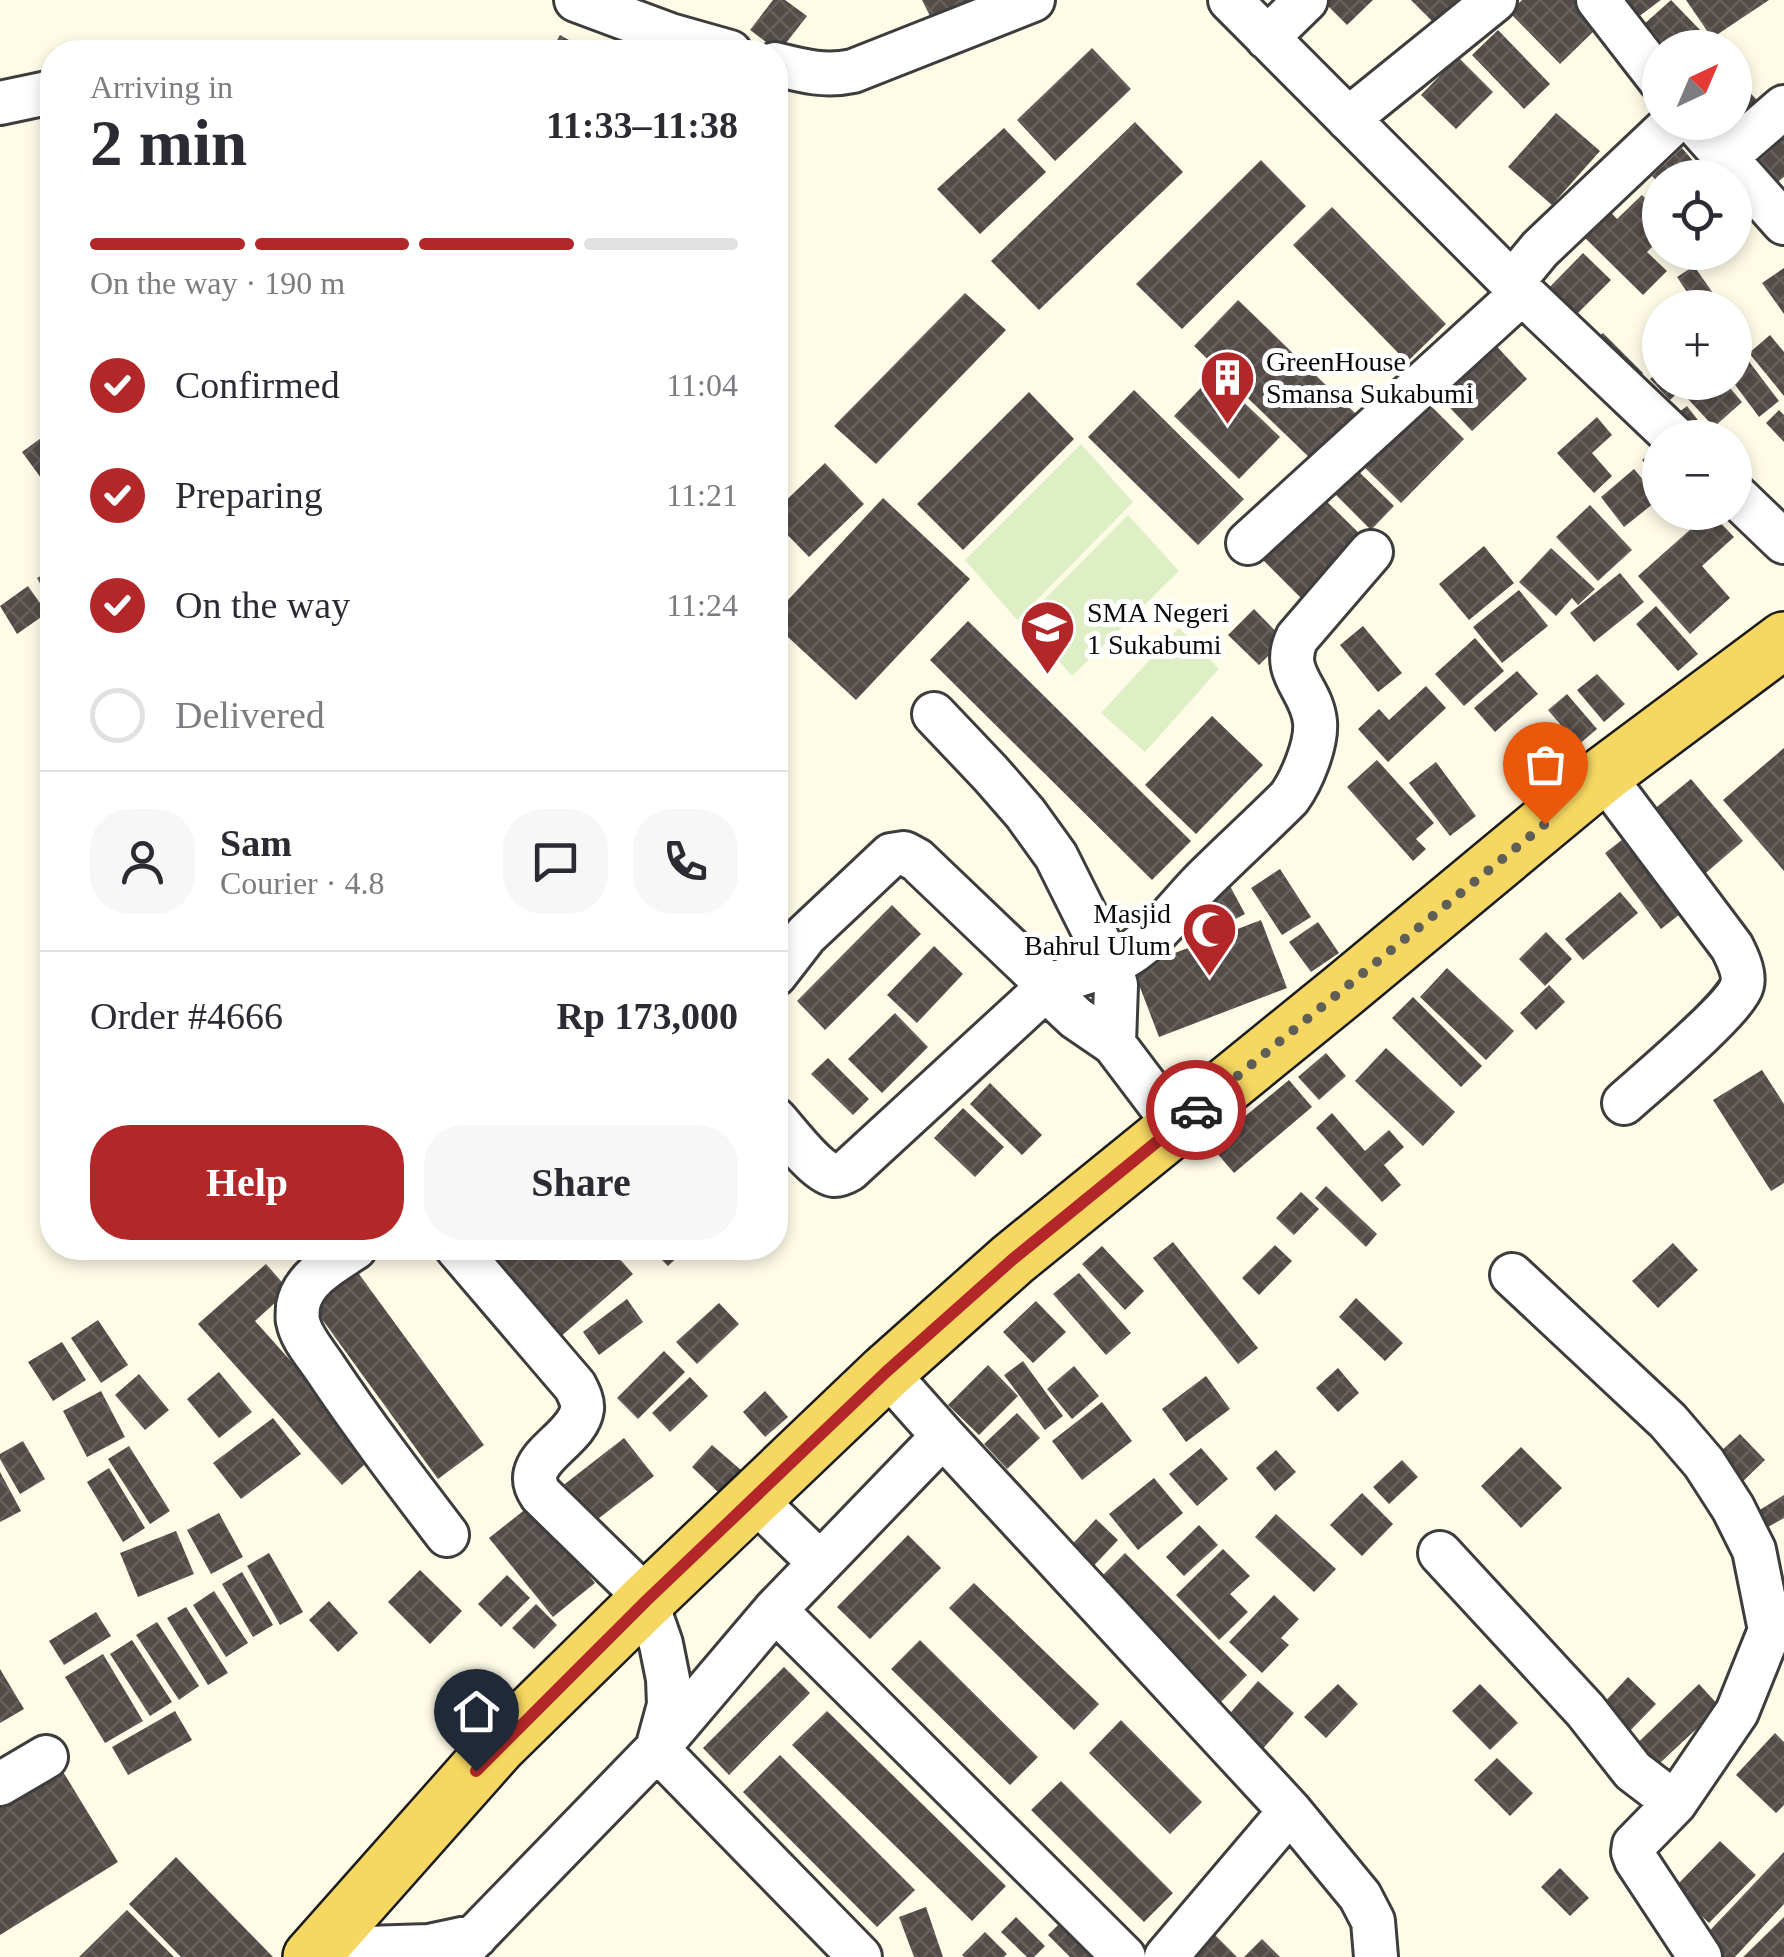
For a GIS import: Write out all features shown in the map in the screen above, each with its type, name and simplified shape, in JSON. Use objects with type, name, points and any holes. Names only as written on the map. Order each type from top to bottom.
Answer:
[{"type":"main road","points":[[317,1950],[499,1746],[886,1372],[1013,1259],[1603,775],[1784,640]]},
{"type":"street","points":[[576,0],[685,40]]},
{"type":"street","points":[[788,68],[833,75],[853,70],[1034,0]]},
{"type":"street","points":[[1230,0],[1517,288],[1656,420]]},
{"type":"street","points":[[1267,38],[1306,0]]},
{"type":"street","points":[[1348,118],[1495,0]]},
{"type":"street","points":[[1598,0],[1642,57]]},
{"type":"street","points":[[0,104],[40,95]]},
{"type":"street","points":[[1726,157],[1784,107]]},
{"type":"street","points":[[1248,543],[1517,288],[1540,249],[1655,140]]},
{"type":"street","points":[[1710,140],[1784,223]]},
{"type":"street","points":[[1752,511],[1784,542]]},
{"type":"street","points":[[788,1133],[822,1170],[834,1175],[849,1170],[1050,986],[1110,964],[1135,950],[1158,930],[1290,798],[1298,785],[1310,755],[1316,723],[1291,664],[1290,651],[1371,552]]},
{"type":"street","points":[[934,714],[1025,813],[1056,856],[1110,964],[1116,985],[1114,1044]]},
{"type":"street","points":[[1603,775],[1732,947],[1742,984],[1710,1025],[1624,1104]]},
{"type":"street","points":[[788,958],[838,903],[891,855],[904,853],[918,860],[1050,986],[1076,1018],[1114,1044],[1176,1126]]},
{"type":"street","points":[[338,1260],[319,1273],[302,1294],[298,1321],[350,1406],[447,1535]]},
{"type":"street","points":[[467,1260],[580,1396],[582,1408],[577,1422],[538,1466],[534,1486],[646,1601],[662,1644],[670,1705],[657,1749]]},
{"type":"street","points":[[1512,1275],[1668,1421],[1704,1463],[1754,1550],[1777,1625],[1737,1712],[1675,1803],[1634,1844],[1636,1860],[1700,1957]]},
{"type":"street","points":[[886,1372],[1290,1811],[1360,1896],[1373,1921],[1376,1957]]},
{"type":"street","points":[[317,1950],[429,1946],[476,1950],[657,1749],[775,1610],[943,1436]]},
{"type":"street","points":[[754,1498],[820,1562]]},
{"type":"street","points":[[1440,1553],[1585,1710],[1633,1771],[1675,1803]]},
{"type":"street","points":[[775,1610],[1124,1957]]},
{"type":"street","points":[[657,1749],[859,1957]]},
{"type":"street","points":[[0,1784],[46,1757]]},
{"type":"street","points":[[1166,1957],[1290,1811]]},
{"type":"green space","points":[[1081,444],[1133,502],[1017,620],[965,560]]},
{"type":"green space","points":[[1128,515],[1179,571],[1072,676],[1024,620]]},
{"type":"green space","points":[[1179,628],[1219,669],[1145,752],[1101,713]]},
{"type":"building","points":[[773,0],[785,0],[807,16],[788,40],[763,40],[750,30]]},
{"type":"building","points":[[922,0],[981,0],[938,32]]},
{"type":"building","points":[[1325,0],[1373,0],[1347,25]]},
{"type":"building","points":[[1411,0],[1462,0],[1436,25]]},
{"type":"building","points":[[1522,0],[1580,0],[1591,10],[1583,18],[1595,30],[1560,64],[1509,12]]},
{"type":"building","points":[[1620,0],[1661,0],[1634,20]]},
{"type":"building","points":[[1671,0],[1700,30],[1642,30],[1642,39],[1633,34]]},
{"type":"building","points":[[1686,0],[1769,0],[1724,30],[1707,30]]},
{"type":"building","points":[[1498,30],[1550,84],[1524,109],[1472,55]]},
{"type":"building","points":[[1092,48],[1131,89],[1055,161],[1017,120]]},
{"type":"building","points":[[1458,57],[1493,92],[1456,129],[1421,95]]},
{"type":"building","points":[[1752,95],[1764,108],[1752,119]]},
{"type":"building","points":[[1556,113],[1600,151],[1552,205],[1508,167]]},
{"type":"building","points":[[1784,119],[1784,177],[1770,188],[1752,160],[1742,153]]},
{"type":"building","points":[[1135,122],[1183,172],[1039,310],[991,261]]},
{"type":"building","points":[[1004,128],[1046,172],[980,234],[937,189]]},
{"type":"building","points":[[1682,148],[1692,160],[1669,160]]},
{"type":"building","points":[[1261,160],[1306,206],[1182,329],[1136,284]]},
{"type":"building","points":[[1642,195],[1642,270],[1667,271],[1642,294],[1581,234],[1607,208],[1617,219]]},
{"type":"building","points":[[1332,207],[1446,324],[1407,362],[1293,245]]},
{"type":"building","points":[[1583,253],[1611,280],[1571,320],[1544,293]]},
{"type":"building","points":[[1784,268],[1784,314],[1762,283]]},
{"type":"building","points":[[1697,270],[1711,290],[1686,290],[1677,277]]},
{"type":"building","points":[[965,293],[1006,330],[876,464],[834,426]]},
{"type":"building","points":[[1238,300],[1357,415],[1313,461],[1194,346]]},
{"type":"building","points":[[1603,333],[1642,374],[1629,388],[1588,347]]},
{"type":"building","points":[[1770,335],[1784,352],[1784,396],[1752,357],[1752,350]]},
{"type":"building","points":[[1490,339],[1527,379],[1472,431],[1434,391]]},
{"type":"building","points":[[1752,366],[1779,401],[1759,417],[1746,400],[1752,400]]},
{"type":"building","name":"GreenHouse Smansa Sukabumi","points":[[1214,374],[1280,437],[1239,479],[1174,416]]},
{"type":"building","points":[[1134,390],[1244,499],[1198,545],[1088,437]]},
{"type":"building","points":[[1029,392],[1074,439],[963,550],[917,504]]},
{"type":"building","points":[[1420,395],[1464,439],[1401,503],[1356,459]]},
{"type":"building","points":[[1689,400],[1742,402],[1722,420],[1708,420]]},
{"type":"building","points":[[1687,406],[1698,420],[1671,420]]},
{"type":"building","points":[[1779,410],[1784,415],[1784,442],[1766,423]]},
{"type":"building","points":[[1597,417],[1612,435],[1592,453],[1612,476],[1594,493],[1557,453]]},
{"type":"building","points":[[40,439],[40,477],[22,452]]},
{"type":"building","points":[[825,463],[864,504],[809,557],[788,535],[788,499]]},
{"type":"building","points":[[1354,467],[1394,506],[1371,530],[1331,490]]},
{"type":"building","points":[[1634,469],[1642,479],[1642,513],[1624,527],[1601,497]]},
{"type":"building","points":[[1316,491],[1366,540],[1305,602],[1256,553]]},
{"type":"building","points":[[883,498],[970,579],[856,700],[788,637],[788,600]]},
{"type":"building","points":[[1590,505],[1632,550],[1598,581],[1556,537]]},
{"type":"building","points":[[1690,530],[1727,530],[1734,537],[1702,566],[1730,598],[1690,634],[1638,576]]},
{"type":"building","points":[[1484,546],[1514,583],[1469,620],[1439,584]]},
{"type":"building","points":[[1551,548],[1595,589],[1578,605],[1572,598],[1556,616],[1519,582]]},
{"type":"building","points":[[1620,573],[1644,602],[1594,642],[1570,613]]},
{"type":"building","points":[[28,586],[40,603],[40,618],[17,634],[0,606]]},
{"type":"building","points":[[1519,590],[1548,626],[1502,663],[1473,627]]},
{"type":"building","points":[[1656,606],[1698,654],[1678,671],[1636,624]]},
{"type":"building","points":[[1254,609],[1284,640],[1259,665],[1228,635]]},
{"type":"building","points":[[968,621],[1191,841],[1152,880],[930,660]]},
{"type":"building","points":[[1363,626],[1402,673],[1378,692],[1340,645]]},
{"type":"building","points":[[1475,638],[1504,671],[1464,706],[1435,674]]},
{"type":"building","points":[[1517,671],[1538,694],[1495,732],[1474,708]]},
{"type":"building","points":[[1597,674],[1625,704],[1604,722],[1577,690]]},
{"type":"building","points":[[1426,686],[1446,708],[1388,762],[1358,729],[1379,709],[1389,720]]},
{"type":"building","points":[[1567,694],[1597,729],[1578,745],[1548,710]]},
{"type":"building","points":[[1212,716],[1263,765],[1196,834],[1145,785]]},
{"type":"building","points":[[1784,748],[1784,871],[1723,800]]},
{"type":"building","points":[[1377,760],[1434,823],[1416,839],[1426,849],[1413,861],[1347,787]]},
{"type":"building","points":[[1436,762],[1476,816],[1450,836],[1409,783]]},
{"type":"building","points":[[1691,779],[1743,841],[1700,878],[1647,815]]},
{"type":"building","points":[[1632,832],[1689,907],[1661,929],[1605,853]]},
{"type":"building","points":[[1280,869],[1311,917],[1282,935],[1251,888]]},
{"type":"building","points":[[1229,884],[1245,914],[1205,935],[1190,906]]},
{"type":"building","points":[[1620,892],[1638,913],[1583,960],[1565,939]]},
{"type":"building","points":[[892,905],[921,934],[825,1030],[797,1001]]},
{"type":"building","name":"Masjid Bahrul Ulum","points":[[1261,920],[1287,988],[1159,1037],[1133,969]]},
{"type":"building","points":[[1318,922],[1339,953],[1311,972],[1289,942]]},
{"type":"building","points":[[1546,932],[1572,959],[1545,986],[1519,959]]},
{"type":"building","points":[[934,946],[963,974],[917,1023],[887,995]]},
{"type":"building","points":[[1447,968],[1514,1031],[1486,1060],[1420,997]]},
{"type":"building","points":[[1549,985],[1565,1002],[1536,1030],[1520,1013]]},
{"type":"building","points":[[1413,997],[1482,1066],[1461,1087],[1392,1018]]},
{"type":"building","points":[[895,1013],[928,1047],[882,1093],[848,1059]]},
{"type":"building","points":[[1386,1048],[1455,1112],[1423,1146],[1355,1081]]},
{"type":"building","points":[[1326,1053],[1346,1076],[1319,1100],[1298,1077]]},
{"type":"building","points":[[828,1058],[869,1099],[853,1115],[811,1074]]},
{"type":"building","points":[[1762,1070],[1784,1104],[1784,1183],[1771,1191],[1713,1100]]},
{"type":"building","points":[[1289,1080],[1312,1107],[1234,1173],[1210,1145]]},
{"type":"building","points":[[990,1083],[1042,1135],[1022,1155],[970,1104]]},
{"type":"building","points":[[963,1108],[1004,1147],[975,1177],[934,1138]]},
{"type":"building","points":[[1332,1113],[1365,1151],[1389,1130],[1404,1147],[1384,1165],[1401,1185],[1382,1202],[1316,1128]]},
{"type":"building","points":[[1326,1186],[1377,1234],[1366,1247],[1315,1198]]},
{"type":"building","points":[[1301,1192],[1319,1209],[1294,1235],[1276,1218]]},
{"type":"building","points":[[1173,1242],[1258,1348],[1238,1364],[1153,1258]]},
{"type":"building","points":[[1673,1243],[1698,1270],[1658,1308],[1632,1281]]},
{"type":"building","points":[[1275,1245],[1292,1261],[1259,1295],[1242,1278]]},
{"type":"building","points":[[1102,1246],[1144,1291],[1125,1310],[1082,1264]]},
{"type":"building","points":[[349,1260],[484,1445],[438,1479],[303,1293]]},
{"type":"building","points":[[478,1260],[621,1260],[633,1274],[552,1344]]},
{"type":"building","points":[[266,1264],[289,1290],[255,1321],[375,1455],[342,1485],[198,1324]]},
{"type":"building","points":[[1079,1273],[1131,1333],[1106,1355],[1053,1294]]},
{"type":"building","points":[[1356,1298],[1403,1343],[1385,1361],[1339,1317]]},
{"type":"building","points":[[627,1299],[643,1322],[599,1355],[583,1332]]},
{"type":"building","points":[[1036,1301],[1066,1332],[1033,1363],[1003,1332]]},
{"type":"building","points":[[719,1303],[739,1324],[697,1364],[676,1342]]},
{"type":"building","points":[[98,1320],[128,1365],[101,1383],[71,1338]]},
{"type":"building","points":[[62,1342],[86,1380],[53,1401],[28,1362]]},
{"type":"building","points":[[664,1351],[685,1372],[638,1419],[617,1398]]},
{"type":"building","points":[[1023,1361],[1063,1416],[1045,1430],[1004,1375]]},
{"type":"building","points":[[988,1365],[1018,1396],[979,1435],[948,1405]]},
{"type":"building","points":[[1074,1366],[1099,1396],[1072,1419],[1047,1389]]},
{"type":"building","points":[[1338,1368],[1359,1393],[1338,1412],[1316,1388]]},
{"type":"building","points":[[219,1372],[252,1412],[219,1438],[187,1399]]},
{"type":"building","points":[[139,1374],[169,1410],[145,1430],[115,1395]]},
{"type":"building","points":[[1206,1376],[1230,1409],[1186,1442],[1162,1409]]},
{"type":"building","points":[[690,1377],[708,1396],[670,1432],[652,1413]]},
{"type":"building","points":[[101,1391],[125,1437],[87,1457],[63,1411]]},
{"type":"building","points":[[765,1391],[788,1417],[765,1437],[743,1412]]},
{"type":"building","points":[[1102,1402],[1132,1441],[1082,1480],[1052,1441]]},
{"type":"building","points":[[1017,1413],[1040,1438],[1007,1469],[984,1444]]},
{"type":"building","points":[[273,1418],[301,1454],[241,1499],[213,1463]]},
{"type":"building","points":[[1740,1434],[1765,1460],[1738,1486],[1712,1459]]},
{"type":"building","points":[[624,1438],[654,1476],[590,1525],[561,1487]]},
{"type":"building","points":[[23,1441],[45,1479],[20,1494],[0,1454]]},
{"type":"building","points":[[712,1445],[741,1470],[719,1493],[692,1467]]},
{"type":"building","points":[[129,1446],[170,1511],[150,1524],[108,1459]]},
{"type":"building","points":[[1521,1447],[1562,1488],[1521,1528],[1481,1486]]},
{"type":"building","points":[[1201,1448],[1228,1479],[1197,1506],[1169,1474]]},
{"type":"building","points":[[1276,1450],[1296,1472],[1275,1491],[1256,1468]]},
{"type":"building","points":[[1402,1460],[1418,1477],[1389,1504],[1373,1487]]},
{"type":"building","points":[[109,1468],[145,1528],[123,1542],[87,1482]]},
{"type":"building","points":[[0,1472],[21,1511],[0,1522]]},
{"type":"building","points":[[1154,1478],[1183,1513],[1138,1550],[1109,1514]]},
{"type":"building","points":[[1362,1493],[1393,1524],[1362,1556],[1330,1525]]},
{"type":"building","points":[[1784,1495],[1784,1518],[1768,1527],[1758,1511]]},
{"type":"building","points":[[532,1504],[595,1583],[553,1617],[489,1538]]},
{"type":"building","points":[[219,1513],[243,1557],[211,1574],[187,1530]]},
{"type":"building","points":[[1276,1514],[1336,1569],[1314,1592],[1255,1537]]},
{"type":"building","points":[[1096,1519],[1118,1540],[1088,1572],[1066,1551]]},
{"type":"building","points":[[1199,1525],[1218,1545],[1184,1576],[1166,1557]]},
{"type":"building","points":[[176,1531],[194,1574],[138,1597],[120,1553]]},
{"type":"building","points":[[908,1535],[941,1568],[870,1639],[837,1607]]},
{"type":"building","points":[[1223,1549],[1250,1576],[1230,1594],[1248,1612],[1219,1640],[1176,1595]]},
{"type":"building","points":[[269,1553],[303,1612],[280,1625],[247,1566]]},
{"type":"building","points":[[1125,1553],[1247,1675],[1217,1706],[1094,1584]]},
{"type":"building","points":[[420,1570],[462,1611],[430,1644],[388,1602]]},
{"type":"building","points":[[242,1572],[273,1625],[253,1637],[222,1584]]},
{"type":"building","points":[[507,1575],[530,1598],[501,1627],[478,1604]]},
{"type":"building","points":[[974,1583],[1099,1704],[1074,1730],[949,1608]]},
{"type":"building","points":[[214,1591],[248,1643],[226,1657],[193,1605]]},
{"type":"building","points":[[1274,1595],[1299,1619],[1281,1638],[1289,1645],[1262,1673],[1229,1642]]},
{"type":"building","points":[[329,1601],[358,1633],[338,1652],[309,1620]]},
{"type":"building","points":[[536,1604],[557,1625],[534,1649],[512,1628]]},
{"type":"building","points":[[186,1607],[228,1673],[208,1685],[167,1618]]},
{"type":"building","points":[[96,1612],[111,1636],[64,1665],[49,1641]]},
{"type":"building","points":[[157,1622],[199,1686],[179,1700],[136,1635]]},
{"type":"building","points":[[132,1640],[172,1702],[150,1716],[110,1654]]},
{"type":"building","points":[[920,1640],[1038,1757],[1010,1785],[891,1669]]},
{"type":"building","points":[[103,1654],[143,1721],[105,1743],[65,1677]]},
{"type":"building","points":[[784,1667],[810,1693],[729,1775],[703,1748]]},
{"type":"building","points":[[0,1669],[24,1709],[0,1723]]},
{"type":"building","points":[[1628,1677],[1656,1704],[1628,1733],[1600,1707]]},
{"type":"building","points":[[1258,1681],[1294,1713],[1261,1751],[1225,1719]]},
{"type":"building","points":[[1338,1684],[1358,1704],[1326,1738],[1304,1717]]},
{"type":"building","points":[[1480,1684],[1518,1723],[1490,1750],[1452,1711]]},
{"type":"building","points":[[1699,1684],[1720,1707],[1647,1775],[1627,1753]]},
{"type":"building","points":[[175,1711],[192,1740],[128,1775],[112,1747]]},
{"type":"building","points":[[827,1711],[1006,1886],[972,1921],[792,1745]]},
{"type":"building","points":[[1121,1720],[1202,1802],[1170,1834],[1089,1753]]},
{"type":"building","points":[[1775,1733],[1784,1742],[1784,1805],[1776,1813],[1736,1775]]},
{"type":"building","points":[[780,1755],[915,1890],[877,1927],[743,1792]]},
{"type":"building","points":[[1497,1758],[1533,1793],[1510,1816],[1474,1780]]},
{"type":"building","points":[[62,1770],[118,1862],[0,1935],[0,1808]]},
{"type":"building","points":[[1061,1781],[1173,1893],[1144,1922],[1031,1810]]},
{"type":"building","points":[[1720,1841],[1756,1875],[1709,1923],[1673,1889]]},
{"type":"building","points":[[1784,1852],[1784,1904],[1735,1957],[1715,1957],[1699,1942]]},
{"type":"building","points":[[176,1857],[273,1957],[181,1957],[129,1904]]},
{"type":"building","points":[[1560,1868],[1589,1898],[1570,1916],[1541,1887]]},
{"type":"building","points":[[926,1907],[943,1957],[914,1957],[899,1917]]},
{"type":"building","points":[[127,1910],[174,1957],[79,1957]]},
{"type":"building","points":[[1016,1917],[1045,1946],[1034,1957],[1027,1957],[1001,1932]]},
{"type":"building","points":[[1784,1917],[1784,1957],[1743,1957]]},
{"type":"building","points":[[1062,1921],[1098,1957],[1070,1957],[1048,1935]]},
{"type":"building","points":[[985,1932],[1007,1954],[964,1957],[962,1955]]},
{"type":"building","points":[[1213,1933],[1237,1957],[1190,1957]]},
{"type":"building","points":[[1262,1939],[1280,1957],[1244,1957]]},
{"type":"way so far","points":[[1196,1110],[1545,824]]},
{"type":"place","name":"GreenHouse Smansa Sukabumi","points":[[1227,426]]},
{"type":"place","name":"SMA Negeri 1 Sukabumi","points":[[1048,677]]},
{"type":"place","name":"Masjid Bahrul Ulum","points":[[1210,978]]},
{"type":"route","points":[[476,1771],[646,1601],[886,1372],[1013,1259],[1196,1110]]}]
